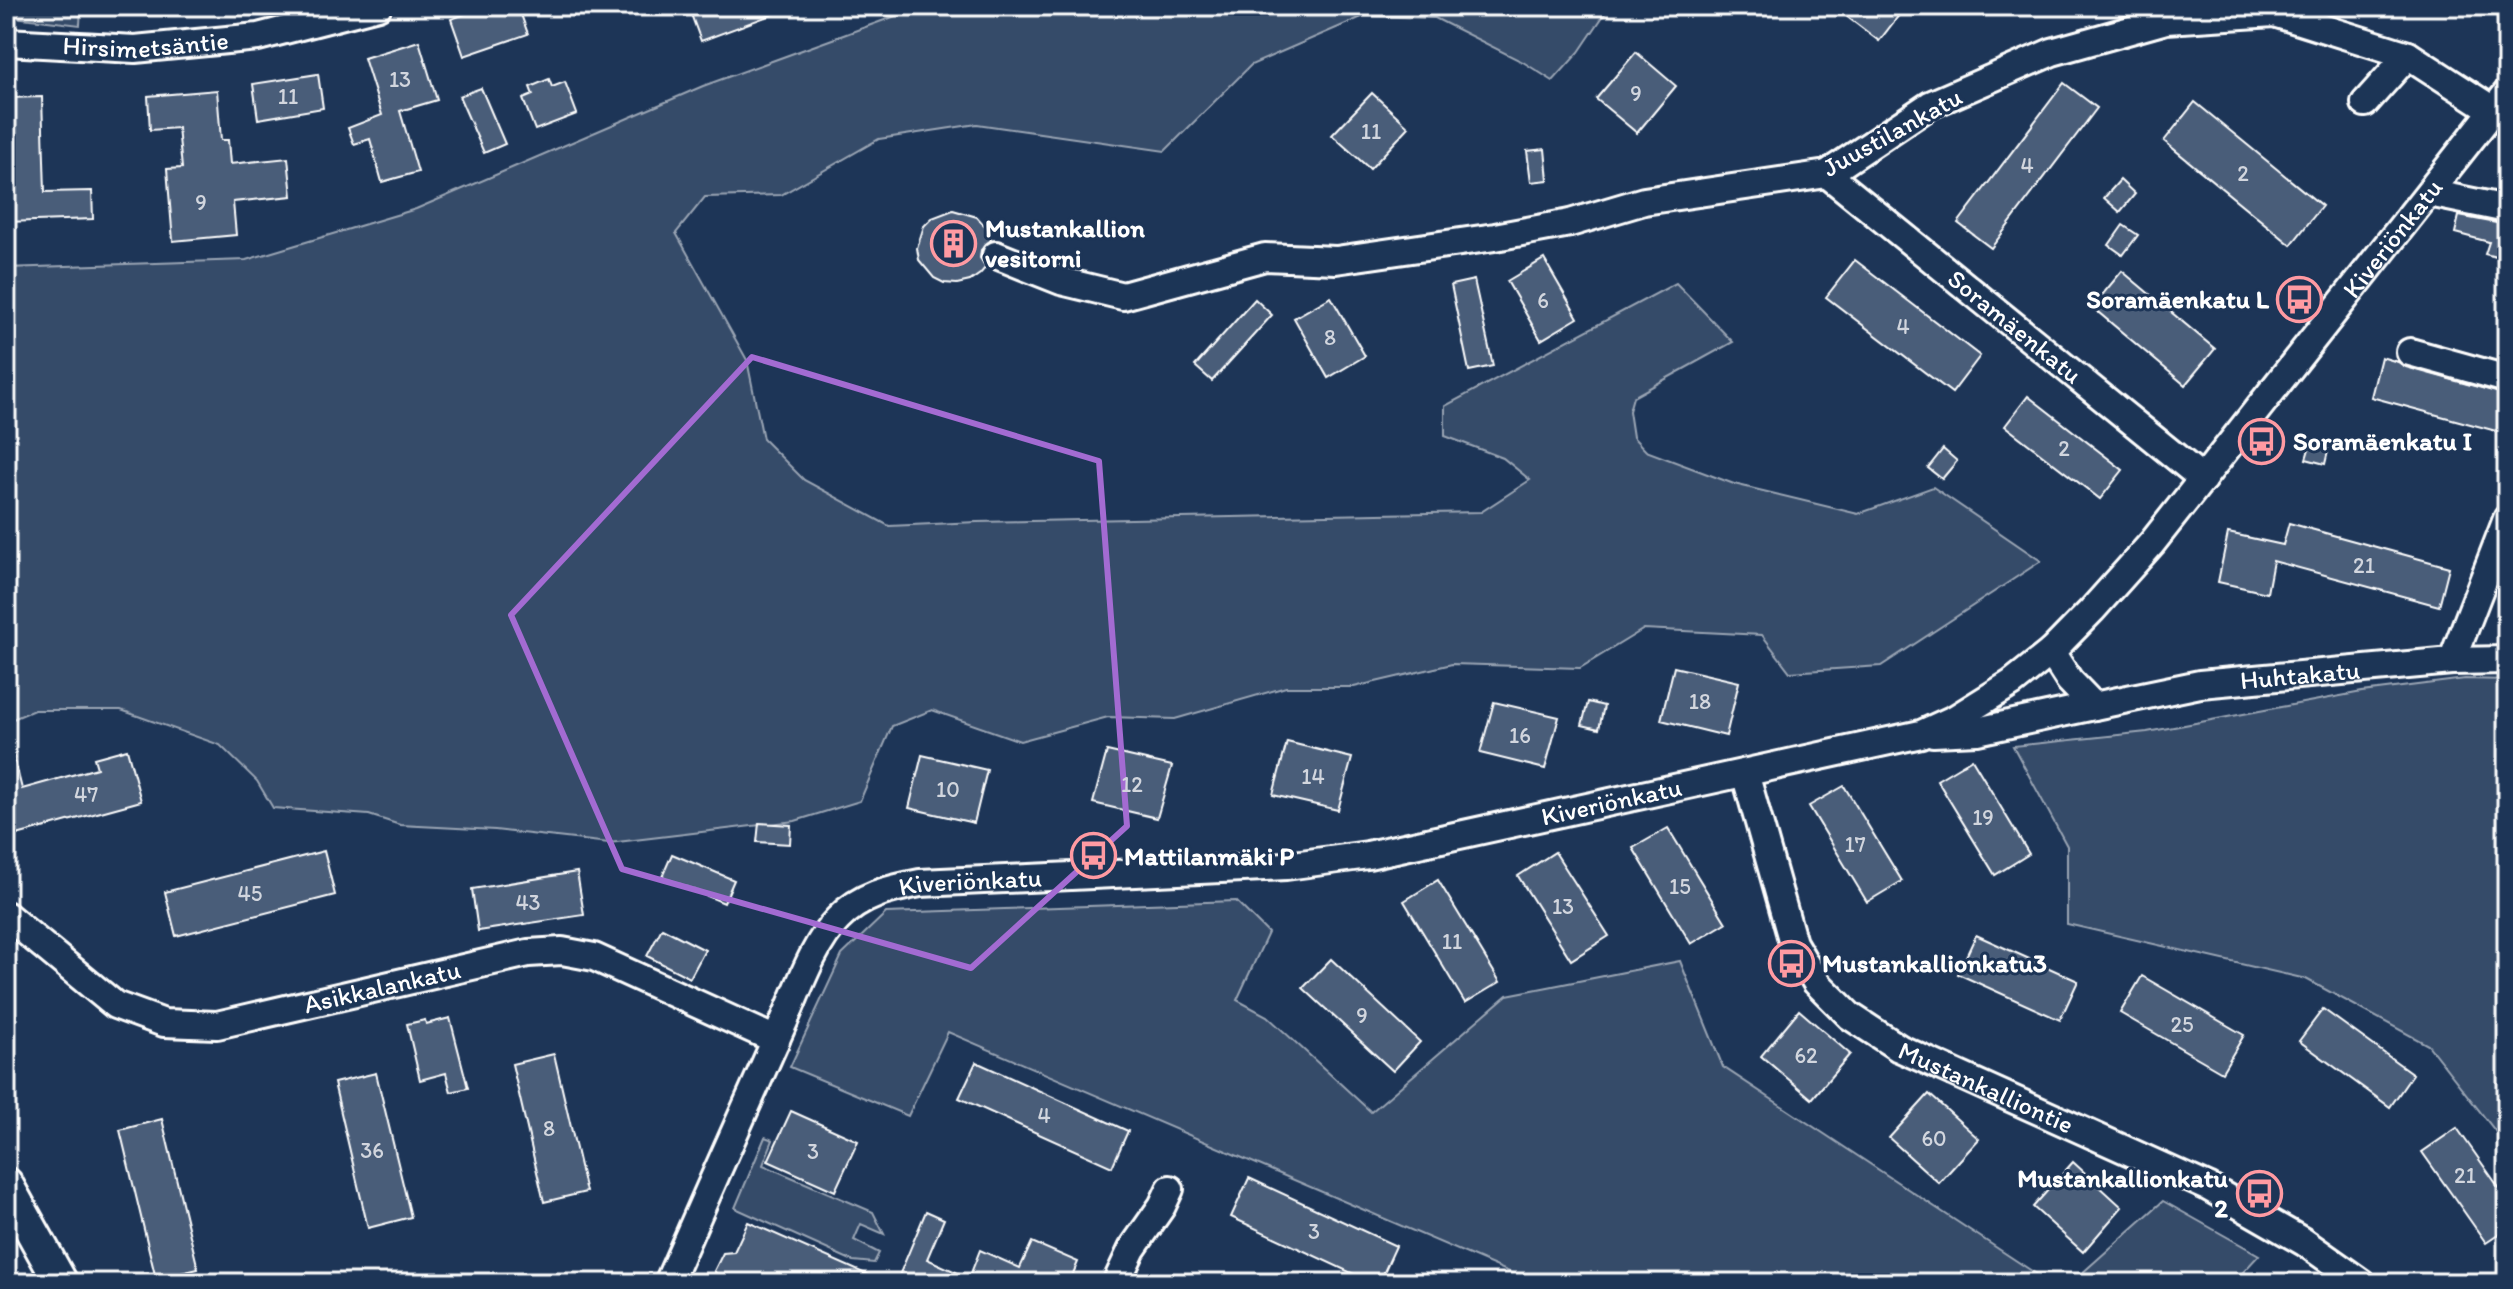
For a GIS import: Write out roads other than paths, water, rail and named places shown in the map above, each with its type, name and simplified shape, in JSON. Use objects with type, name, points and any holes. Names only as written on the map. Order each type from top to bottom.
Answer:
[{"type":"main road","points":[[6,1184],[61,1283]]},
{"type":"street","name":"Hirsimetsäntie","points":[[6,42],[135,49],[258,37],[378,6]]},
{"type":"street","name":"Juustilankatu","points":[[996,255],[1061,281],[1123,296],[1265,257],[1336,260],[1495,237],[1570,223],[1644,201],[1827,174],[1930,105],[2052,52],[2166,20],[2274,13],[2408,55],[2500,101]]},
{"type":"street","points":[[2365,103],[2408,55]]},
{"type":"street","name":"Kiveriönkatu","points":[[668,1283],[827,930],[853,905],[881,891],[920,883],[1286,866],[1368,855],[1921,734],[1956,718],[2012,683],[2051,652],[2142,554],[2500,101]]},
{"type":"street","name":"Soramäenkatu","points":[[1827,174],[2203,479]]},
{"type":"street","points":[[2429,193],[2507,209]]},
{"type":"street","points":[[2410,352],[2507,379]]},
{"type":"street","points":[[2452,661],[2507,519]]},
{"type":"street","points":[[2051,652],[2069,680],[2094,706]]},
{"type":"street","name":"Huhtakatu","points":[[1921,734],[1977,731],[2200,684],[2452,661],[2507,660]]},
{"type":"street","name":"Mustankalliontie","points":[[1745,773],[1793,943],[1816,982],[1850,1016],[1899,1048],[2208,1187],[2304,1242],[2362,1283]]},
{"type":"street","name":"Asikkalankatu","points":[[6,915],[115,1005],[164,1023],[217,1025],[528,953],[562,951],[594,957],[776,1040]]},
{"type":"street","points":[[1116,1283],[1132,1249],[1170,1189]]},
{"type":"place","name":"Mustankallion vesitorni","points":[[954,243]]},
{"type":"place","name":"Soramäenkatu L","points":[[2300,299]]},
{"type":"place","name":"Soramäenkatu I","points":[[2262,441]]},
{"type":"place","name":"Mattilanmäki P","points":[[1093,856]]},
{"type":"place","name":"Mustankallionkatu3","points":[[1791,963]]},
{"type":"place","name":"Mustankallionkatu 2","points":[[2259,1193]]}]
